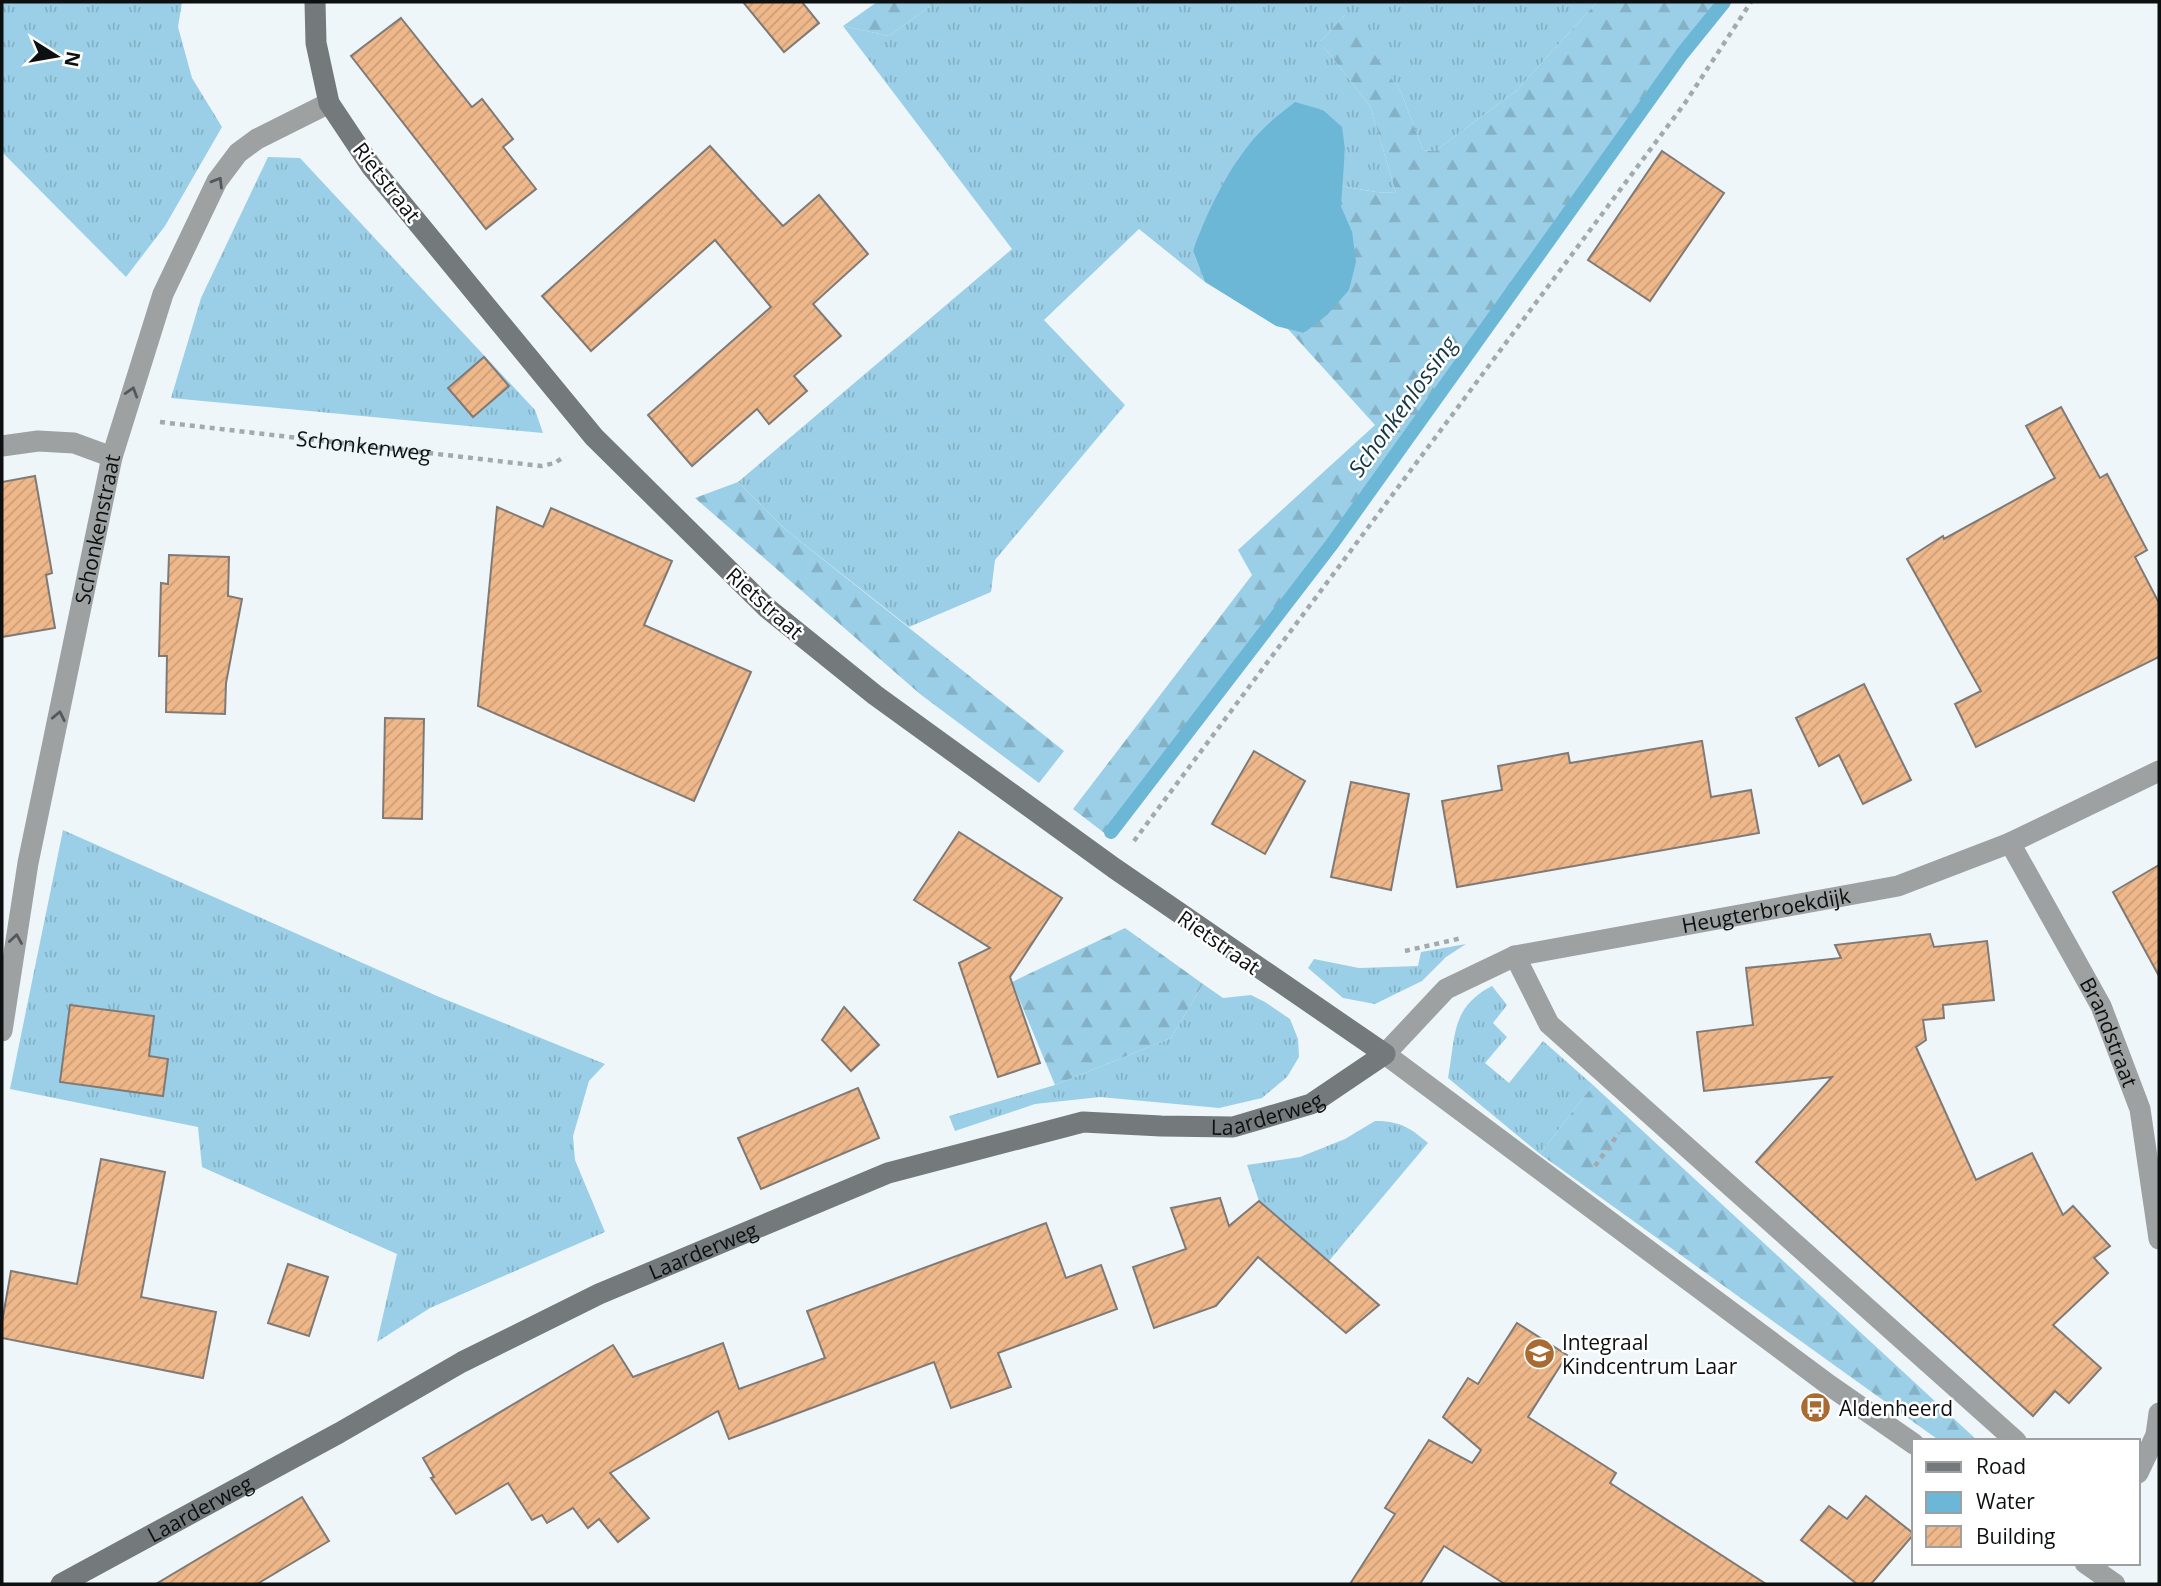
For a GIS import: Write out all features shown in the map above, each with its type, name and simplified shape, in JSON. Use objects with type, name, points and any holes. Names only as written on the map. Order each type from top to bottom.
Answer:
[{"type":"street","name":"Rietstraat","points":[[315,2],[316,43],[329,103],[371,166],[594,437],[767,608],[875,695],[1114,868],[1385,1054]]},
{"type":"street","name":"Schonkenstraat","points":[[2,1031],[28,863],[112,457],[163,294],[217,181],[238,153],[257,139],[329,103]]},
{"type":"street","points":[[2,446],[38,442],[74,443],[112,457]]},
{"type":"street","name":"Heugterbroekdijk","points":[[1385,1054],[1446,989],[1515,956],[1898,886],[2010,843],[2159,771]]},
{"type":"street","name":"Brandstraat","points":[[2010,843],[2101,1006],[2140,1110],[2159,1238]]},
{"type":"street","points":[[1515,956],[1549,1024],[2014,1439]]},
{"type":"street","points":[[1385,1054],[1829,1384],[1912,1443]]},
{"type":"street","name":"Laarderweg","points":[[61,1584],[339,1433],[474,1355],[599,1294],[888,1173],[1083,1122],[1233,1127],[1311,1104],[1385,1054]]},
{"type":"street","points":[[2140,1469],[2156,1434],[2159,1413]]},
{"type":"street","points":[[2088,1565],[2117,1584]]},
{"type":"street","points":[[2117,1565],[2117,1584]]},
{"type":"path","points":[[1114,868],[1677,114],[1752,2]]},
{"type":"path","name":"Schonkenweg","points":[[124,418],[541,466],[555,463],[594,437]]},
{"type":"path","points":[[1574,1194],[1640,1105]]},
{"type":"green space","points":[[2,2],[182,2],[178,27],[192,78],[222,127],[165,226],[126,277],[2,152]]},
{"type":"green space","points":[[877,2],[936,2],[889,36],[843,26]]},
{"type":"green space","points":[[936,2],[1597,2],[1516,91],[1435,151],[1423,150],[1401,92],[1345,15],[1320,42],[1370,106],[1396,193],[1341,186],[1345,149],[1323,110],[1310,107],[1239,158],[1193,251],[1205,282],[1139,229],[1044,320],[1125,405],[995,560],[991,592],[909,627],[786,530],[738,482],[1012,249],[843,26],[889,36]]},
{"type":"green space","points":[[1597,2],[1723,2],[1679,54],[1331,544],[1107,835],[1073,809],[1252,575],[1238,550],[1375,425],[1287,328],[1305,333],[1352,231],[1341,206],[1341,186],[1396,193],[1370,106],[1320,42],[1346,14],[1401,92],[1423,150],[1435,151],[1516,91]]},
{"type":"green space","points":[[268,157],[300,158],[535,410],[543,433],[171,398],[201,298]]},
{"type":"green space","points":[[738,482],[786,530],[1064,751],[1039,783],[920,694],[695,498]]},
{"type":"green space","points":[[63,830],[437,996],[605,1064],[589,1081],[573,1136],[575,1160],[605,1232],[430,1308],[377,1342],[397,1254],[202,1167],[198,1127],[10,1089]]},
{"type":"green space","points":[[1125,928],[1203,984],[1171,1038],[1055,1085],[1012,982]]},
{"type":"green space","points":[[1466,944],[1446,957],[1422,981],[1375,1004],[1343,998],[1308,968],[1314,959],[1359,968],[1418,966],[1421,952]]},
{"type":"green space","points":[[1203,984],[1223,998],[1251,995],[1290,1019],[1298,1039],[1299,1057],[1287,1077],[1262,1098],[1219,1108],[1100,1097],[1035,1104],[955,1131],[949,1116],[1055,1085],[1171,1038]]},
{"type":"green space","points":[[1492,986],[1507,1005],[1493,1023],[1507,1037],[1485,1063],[1509,1083],[1543,1041],[1593,1085],[1540,1154],[1448,1078],[1457,1024],[1469,1004]]},
{"type":"green space","points":[[1593,1085],[1976,1439],[1937,1439],[1540,1154]]},
{"type":"green space","points":[[1375,1121],[1404,1126],[1428,1143],[1328,1262],[1259,1201],[1247,1165],[1300,1157],[1345,1139]]},
{"type":"water","points":[[1295,102],[1323,110],[1342,127],[1345,149],[1341,206],[1352,231],[1356,262],[1349,290],[1327,315],[1304,333],[1276,326],[1205,282],[1193,251],[1213,202],[1242,153],[1265,127]]},
{"type":"building","points":[[743,2],[802,2],[819,23],[784,52]]},
{"type":"building","points":[[401,18],[472,107],[482,99],[513,139],[503,147],[536,189],[486,229],[351,56]]},
{"type":"building","points":[[710,146],[783,226],[819,195],[868,254],[813,304],[841,336],[794,376],[807,391],[769,424],[757,409],[692,466],[648,415],[771,307],[715,240],[591,351],[542,296]]},
{"type":"building","points":[[1662,151],[1724,193],[1650,301],[1588,260]]},
{"type":"building","points":[[484,357],[509,386],[473,417],[448,388]]},
{"type":"building","points":[[2061,407],[2100,478],[2107,474],[2147,550],[2135,557],[2159,603],[2159,657],[1976,747],[1955,704],[1981,691],[1907,559],[1943,536],[1944,539],[2055,478],[2026,426]]},
{"type":"building","points":[[35,476],[52,573],[46,575],[55,628],[2,637],[2,482]]},
{"type":"building","points":[[497,507],[543,527],[551,508],[672,561],[644,625],[751,672],[694,801],[478,706]]},
{"type":"building","points":[[169,555],[229,557],[228,596],[242,599],[226,683],[225,714],[166,712],[167,656],[159,656],[161,583],[168,584]]},
{"type":"building","points":[[1864,684],[1911,780],[1863,804],[1839,755],[1819,766],[1796,718]]},
{"type":"building","points":[[385,718],[424,719],[422,819],[383,818]]},
{"type":"building","points":[[1702,741],[1711,797],[1751,790],[1759,833],[1457,887],[1442,801],[1502,790],[1498,766],[1568,753],[1570,763]]},
{"type":"building","points":[[1254,751],[1305,781],[1265,854],[1212,824]]},
{"type":"building","points":[[1351,782],[1409,794],[1391,890],[1331,877]]},
{"type":"building","points":[[959,832],[1062,898],[1010,977],[1040,1063],[998,1077],[959,963],[990,948],[914,900]]},
{"type":"building","points":[[2159,865],[2159,976],[2113,892]]},
{"type":"building","points":[[1930,934],[1934,947],[1987,941],[1994,1000],[1943,1005],[1944,1018],[1923,1020],[1926,1040],[1916,1047],[1976,1180],[2032,1153],[2063,1215],[2073,1206],[2110,1246],[2094,1258],[2108,1273],[2053,1325],[2101,1368],[2069,1403],[2055,1391],[2033,1416],[1756,1162],[1832,1077],[1704,1091],[1697,1032],[1753,1025],[1746,968],[1841,958],[1835,945]]},
{"type":"building","points":[[70,1005],[154,1016],[149,1056],[168,1059],[163,1096],[60,1082]]},
{"type":"building","points":[[844,1007],[879,1045],[851,1071],[822,1040]]},
{"type":"building","points":[[858,1088],[879,1138],[761,1189],[738,1138]]},
{"type":"building","points":[[101,1159],[165,1172],[141,1297],[216,1312],[203,1378],[2,1338],[2,1322],[11,1271],[77,1284]]},
{"type":"building","points":[[1220,1198],[1229,1226],[1259,1201],[1379,1305],[1346,1333],[1258,1257],[1216,1306],[1154,1328],[1133,1267],[1186,1249],[1171,1208]]},
{"type":"building","points":[[1046,1223],[1066,1278],[1101,1265],[1117,1309],[998,1353],[1011,1387],[951,1408],[934,1362],[729,1439],[718,1411],[610,1473],[649,1518],[618,1542],[599,1519],[588,1528],[573,1508],[547,1523],[542,1515],[532,1520],[508,1483],[456,1514],[431,1478],[434,1477],[423,1458],[613,1345],[633,1377],[723,1343],[739,1389],[825,1358],[807,1311]]},
{"type":"building","points":[[288,1264],[328,1277],[309,1336],[268,1323]]},
{"type":"building","points":[[1517,1323],[1567,1355],[1528,1417],[1616,1473],[1610,1483],[1766,1584],[1505,1584],[1444,1546],[1420,1584],[1350,1584],[1395,1514],[1385,1508],[1429,1440],[1472,1463],[1481,1450],[1443,1417],[1468,1378],[1478,1384]]},
{"type":"building","points":[[1866,1496],[1912,1532],[1912,1536],[1871,1584],[1857,1584],[1801,1540],[1829,1506],[1847,1519]]},
{"type":"building","points":[[302,1497],[329,1541],[257,1584],[156,1584]]},
{"type":"waterway","name":"Schonkenlossing","points":[[1111,832],[1332,544],[1682,54],[1724,2]]},
{"type":"place","name":"Integraal Kindcentrum Laar","points":[[1539,1354]]},
{"type":"place","name":"Aldenheerd","points":[[1816,1408]]}]
